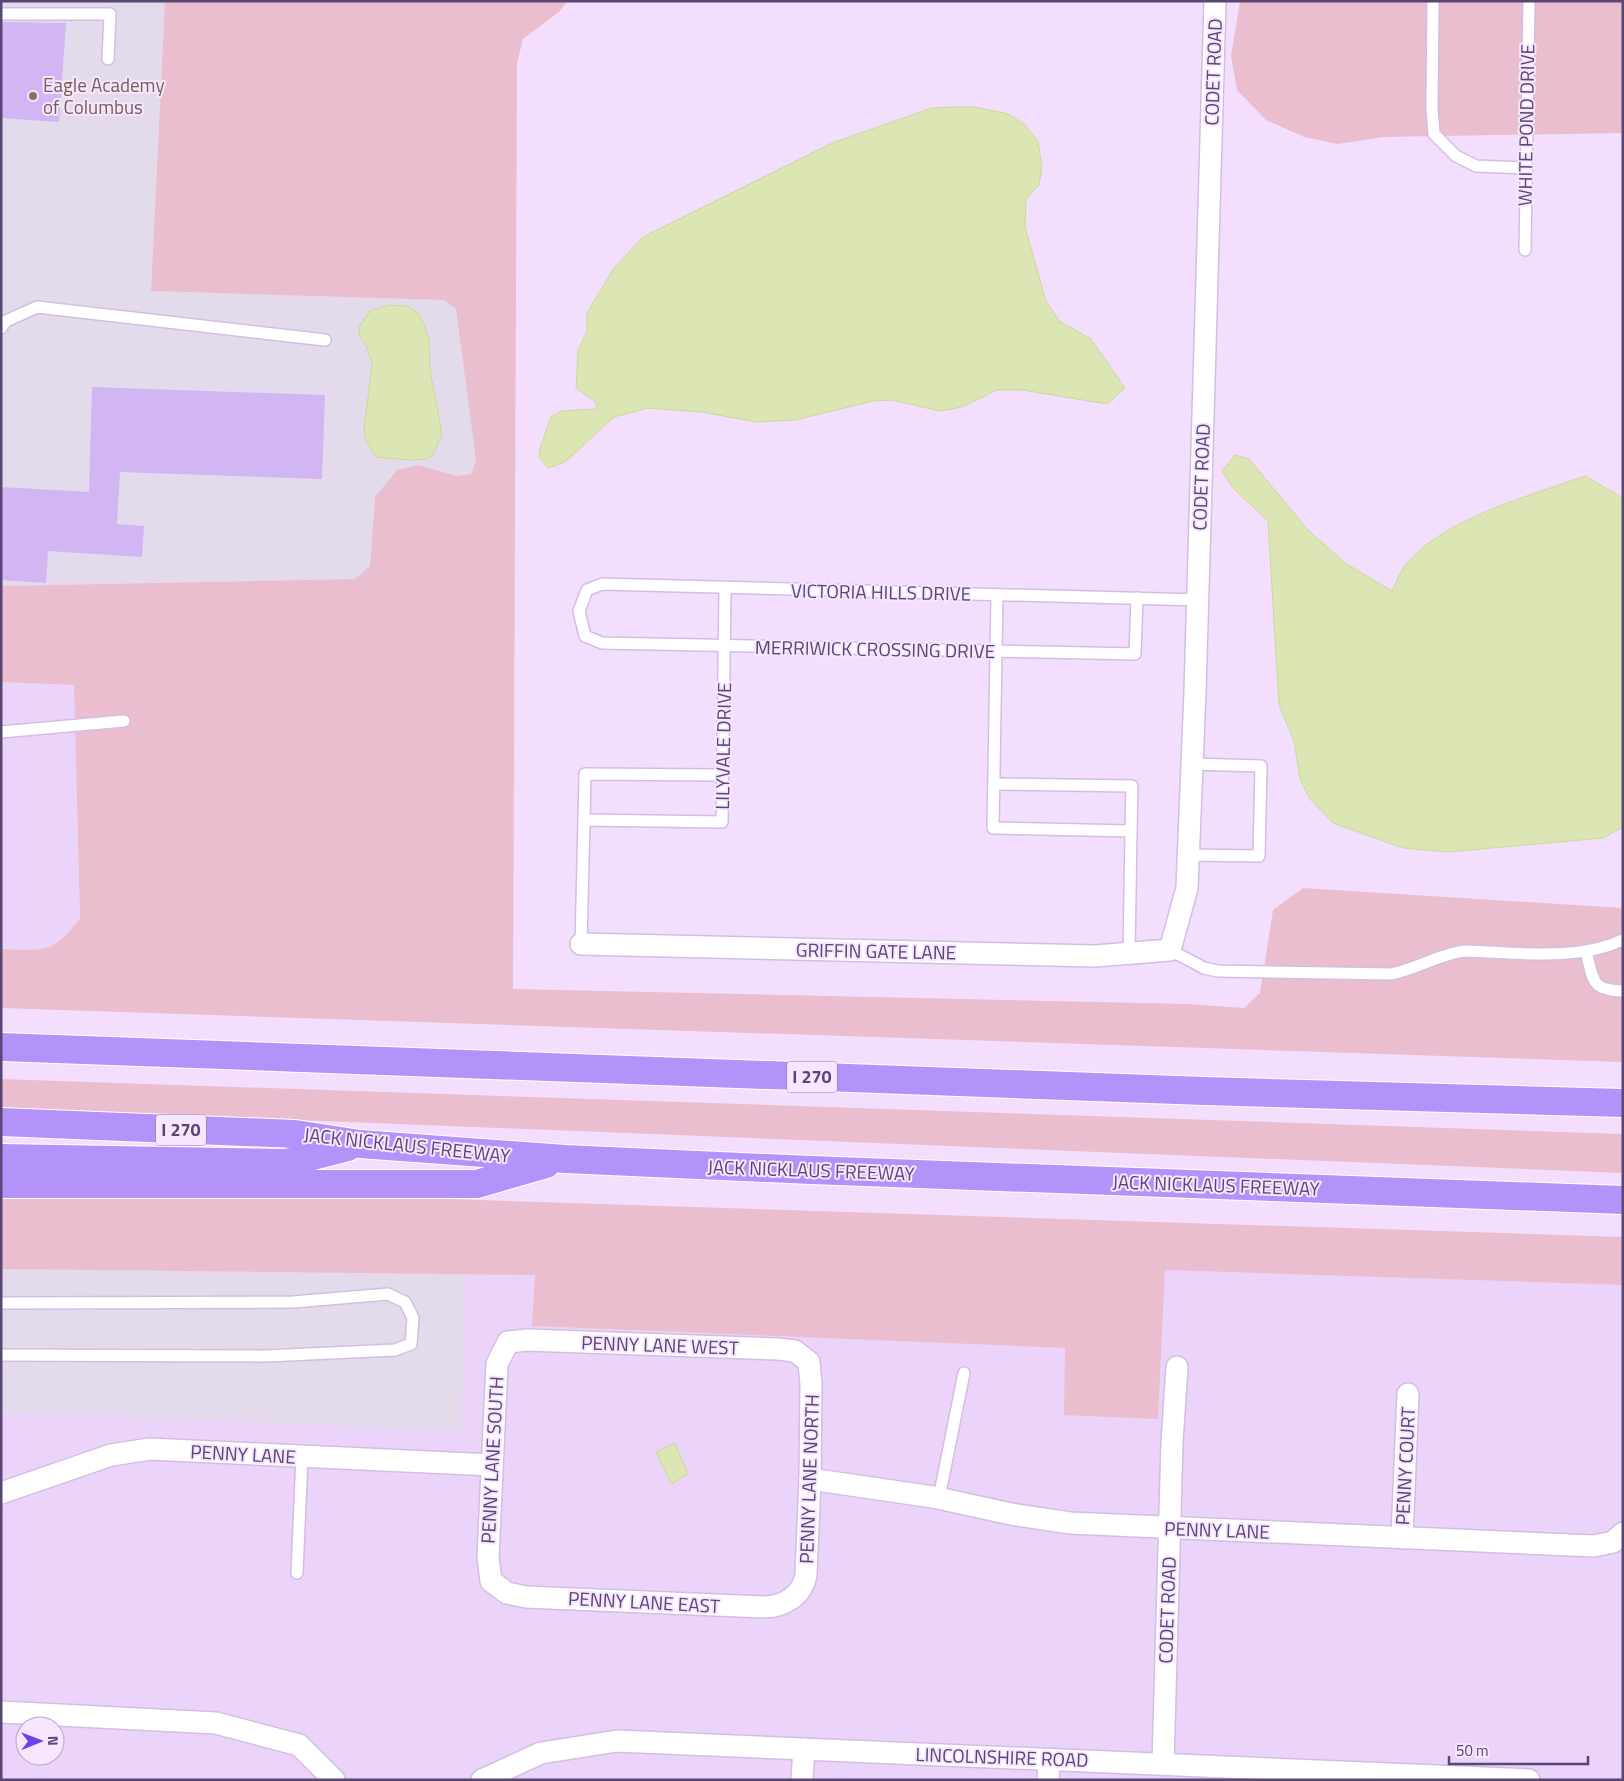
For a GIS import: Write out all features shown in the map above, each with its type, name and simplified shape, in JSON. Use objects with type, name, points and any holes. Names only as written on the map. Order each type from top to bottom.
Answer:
[{"type":"highway","name":"I 270","points":[[1,1047],[1204,1091],[1623,1103]]},
{"type":"highway","name":"JACK NICKLAUS FREEWAY","points":[[1,1122],[295,1134],[360,1144],[565,1159],[1623,1200]]},
{"type":"highway","points":[[1,1158],[286,1163],[360,1144]]},
{"type":"highway","points":[[1,1184],[477,1184],[565,1159]]},
{"type":"street","name":"CODET ROAD","points":[[1170,950],[1187,888],[1198,600],[1215,1]]},
{"type":"street","name":"GRIFFIN GATE LANE","points":[[581,944],[1086,956],[1170,950]]},
{"type":"street","name":"PENNY LANE WEST","points":[[508,1342],[527,1340],[778,1349],[795,1351],[809,1362]]},
{"type":"street","name":"PENNY LANE SOUTH","points":[[491,1581],[488,1557],[497,1364],[508,1342]]},
{"type":"street","name":"PENNY LANE NORTH","points":[[798,1594],[804,1586],[806,1575],[810,1479],[811,1384],[809,1362]]},
{"type":"street","name":"CODET ROAD","points":[[1163,1764],[1177,1367]]},
{"type":"street","name":"PENNY COURT","points":[[1402,1538],[1408,1394]]},
{"type":"street","name":"PENNY LANE","points":[[1,1493],[111,1455],[150,1449],[492,1465]]},
{"type":"street","name":"PENNY LANE","points":[[810,1479],[939,1498],[1011,1514],[1070,1523],[1594,1546],[1613,1542],[1623,1533]]},
{"type":"street","name":"PENNY LANE EAST","points":[[491,1581],[507,1594],[556,1598],[772,1607],[798,1594]]},
{"type":"street","points":[[1,1712],[216,1723],[299,1745],[334,1780]]},
{"type":"street","name":"LINCOLNSHIRE ROAD","points":[[482,1780],[541,1753],[617,1741],[804,1749],[1048,1770],[1163,1764],[1292,1775],[1529,1780]]},
{"type":"street","points":[[802,1780],[804,1749]]},
{"type":"lane","points":[[1433,1],[1432,108],[1434,134],[1456,156],[1476,166],[1526,168]]},
{"type":"lane","name":"WHITE POND DRIVE","points":[[1524,250],[1529,1]]},
{"type":"lane","points":[[1,14],[110,14],[108,59]]},
{"type":"lane","points":[[1,328],[6,322],[37,306],[325,340]]},
{"type":"lane","name":"VICTORIA HILLS DRIVE","points":[[580,611],[587,590],[602,584],[1198,600]]},
{"type":"lane","name":"LILYVALE DRIVE","points":[[584,820],[722,822],[725,588]]},
{"type":"lane","points":[[997,594],[993,828],[1131,831]]},
{"type":"lane","name":"MERRIWICK CROSSING DRIVE","points":[[580,611],[585,636],[602,643],[1135,654],[1137,598]]},
{"type":"lane","points":[[1,732],[124,721]]},
{"type":"lane","points":[[1188,855],[1259,856],[1261,766],[1192,764]]},
{"type":"lane","points":[[581,944],[585,774],[722,775]]},
{"type":"lane","points":[[994,784],[1132,786],[1129,953]]},
{"type":"lane","points":[[1170,950],[1204,968],[1218,971],[1392,974],[1409,971],[1451,953],[1465,950],[1586,952],[1623,940]]},
{"type":"lane","points":[[1586,952],[1593,979],[1598,987],[1606,990],[1623,991]]},
{"type":"lane","points":[[1,1302],[293,1302],[388,1294],[405,1302],[413,1318],[411,1344],[395,1350],[266,1356],[1,1356]]},
{"type":"lane","points":[[939,1498],[964,1374]]},
{"type":"lane","points":[[296,1573],[302,1457]]},
{"type":"shaded area","points":[[1,1],[165,1],[151,291],[444,300],[456,309],[476,461],[471,474],[457,476],[419,465],[375,497],[370,566],[355,579],[1,586]]},
{"type":"shaded area","points":[[165,1],[567,1],[560,11],[523,39],[517,63],[513,989],[1188,1004],[1244,1008],[1260,993],[1273,910],[1303,888],[1623,908],[1623,1062],[1,1008],[1,949],[28,950],[46,948],[62,939],[80,918],[74,685],[1,682],[1,586],[355,579],[370,566],[375,497],[397,470],[419,465],[457,476],[471,474],[476,461],[456,309],[444,300],[151,291]]},
{"type":"shaded area","points":[[1240,1],[1623,1],[1623,133],[1384,137],[1338,144],[1304,137],[1266,120],[1237,90],[1231,56]]},
{"type":"shaded area","points":[[975,107],[1008,114],[1024,124],[1038,141],[1042,167],[1039,185],[1026,199],[1025,227],[1046,301],[1059,321],[1091,339],[1125,388],[1107,404],[1023,390],[997,390],[962,407],[940,411],[892,400],[873,401],[795,420],[757,422],[701,412],[648,408],[614,417],[565,462],[548,468],[540,458],[539,451],[551,417],[561,411],[596,409],[596,402],[576,388],[578,351],[587,331],[587,313],[614,268],[643,237],[832,143],[932,108]]},
{"type":"shaded area","points":[[389,305],[407,306],[417,312],[424,324],[429,340],[430,370],[442,434],[433,455],[425,459],[411,460],[376,457],[366,440],[364,430],[372,364],[367,347],[359,335],[359,327],[370,311]]},
{"type":"shaded area","points":[[1235,455],[1249,459],[1308,530],[1345,563],[1392,591],[1404,567],[1420,550],[1440,535],[1487,511],[1585,476],[1623,498],[1623,827],[1603,838],[1448,852],[1403,848],[1333,823],[1310,799],[1300,779],[1294,741],[1279,705],[1268,521],[1234,489],[1222,471]]},
{"type":"shaded area","points":[[1,682],[74,685],[80,918],[64,940],[42,950],[1,949]]},
{"type":"shaded area","points":[[1,1079],[1623,1134],[1623,1173],[1,1108]]},
{"type":"shaded area","points":[[1,1190],[227,1192],[1623,1237],[1623,1285],[1165,1270],[1158,1419],[1064,1415],[1065,1348],[532,1326],[535,1275],[1,1269]]},
{"type":"shaded area","points":[[1,1269],[466,1273],[461,1431],[1,1411]]},
{"type":"shaded area","points":[[1165,1270],[1623,1285],[1623,1780],[1,1780],[1,1411],[461,1431],[466,1273],[535,1275],[532,1326],[1065,1348],[1158,1419]]},
{"type":"shaded area","points":[[675,1443],[688,1474],[671,1484],[656,1452]]},
{"type":"building","points":[[2,22],[66,23],[59,122],[1,118]]},
{"type":"building","points":[[92,387],[325,395],[322,479],[120,472],[117,524],[144,526],[142,557],[48,551],[46,583],[1,580],[1,487],[89,492]]},
{"type":"place","name":"Eagle Academy of Columbus","points":[[33,96]]}]
